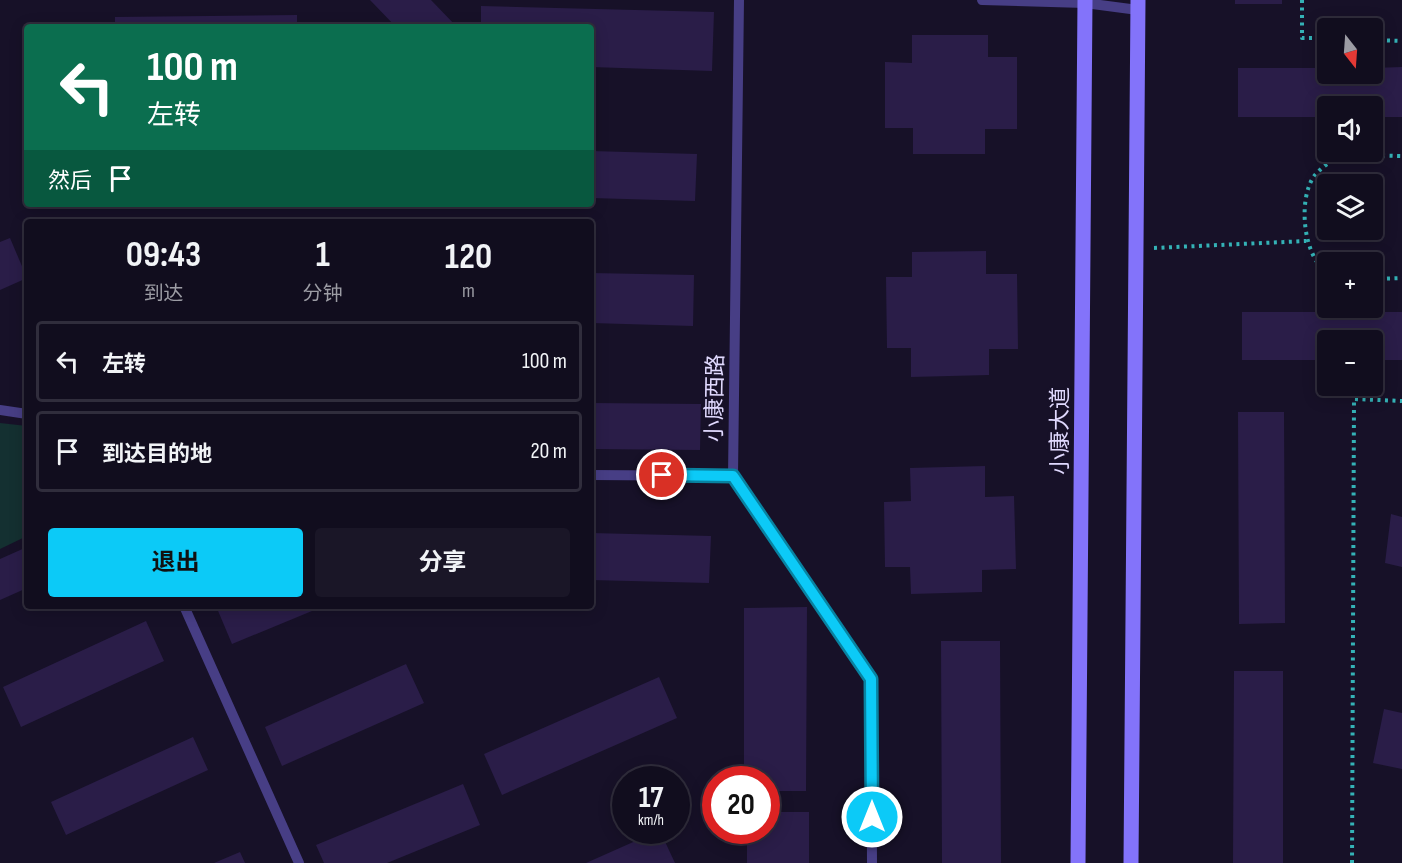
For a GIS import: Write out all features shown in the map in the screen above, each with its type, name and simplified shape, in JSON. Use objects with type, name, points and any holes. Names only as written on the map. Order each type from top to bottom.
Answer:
[{"type":"main road","name":"小康大道","points":[[1078,863],[1085,2]]},
{"type":"main road","points":[[1131,863],[1138,5]]},
{"type":"lane","name":"小康西路","points":[[733,476],[739,0]]},
{"type":"lane","points":[[982,0],[1138,5]]},
{"type":"lane","points":[[0,411],[24,414]]},
{"type":"lane","points":[[594,475],[733,476],[871,679],[872,863]]},
{"type":"lane","points":[[185,609],[299,863]]},
{"type":"path","points":[[1302,0],[1302,38],[1317,38]]},
{"type":"path","points":[[1383,40],[1402,41]]},
{"type":"path","points":[[1317,267],[1306,241],[1305,201],[1314,176],[1338,157],[1402,156]]},
{"type":"path","points":[[1136,249],[1306,241]]},
{"type":"path","points":[[1383,279],[1402,278]]},
{"type":"path","points":[[1352,863],[1353,399],[1402,401]]},
{"type":"green space","points":[[0,423],[24,426],[24,537],[0,549]]},
{"type":"building","points":[[370,0],[431,0],[454,24],[393,24]]},
{"type":"building","points":[[1235,0],[1282,0],[1282,4],[1235,4]]},
{"type":"building","points":[[481,6],[714,12],[712,71],[594,67],[594,24],[481,24]]},
{"type":"building","points":[[297,15],[297,24],[115,24],[115,17]]},
{"type":"building","points":[[912,35],[988,35],[988,57],[1017,57],[1017,129],[985,129],[985,154],[913,154],[913,128],[885,128],[885,62],[912,63]]},
{"type":"building","points":[[1402,67],[1402,117],[1383,117],[1383,96],[1317,96],[1317,117],[1238,117],[1238,68],[1317,68],[1317,84],[1383,84],[1383,68]]},
{"type":"building","points":[[594,151],[697,154],[695,201],[594,198]]},
{"type":"building","points":[[10,238],[24,271],[24,279],[0,290],[0,242]]},
{"type":"building","points":[[986,251],[986,274],[1017,274],[1018,349],[989,349],[989,375],[911,377],[911,348],[887,348],[886,277],[912,277],[912,252]]},
{"type":"building","points":[[594,273],[694,275],[693,326],[594,323]]},
{"type":"building","points":[[1242,312],[1317,312],[1317,318],[1383,318],[1383,312],[1402,312],[1402,360],[1383,360],[1383,330],[1317,330],[1317,360],[1242,360]]},
{"type":"building","points":[[594,403],[701,404],[700,450],[594,449]]},
{"type":"building","points":[[1238,412],[1284,412],[1285,623],[1239,624]]},
{"type":"building","points":[[985,466],[985,497],[1014,496],[1016,569],[982,570],[982,592],[911,594],[910,567],[885,567],[884,502],[911,501],[910,468]]},
{"type":"building","points":[[1391,514],[1402,517],[1402,567],[1385,563]]},
{"type":"building","points":[[594,533],[711,536],[709,583],[594,580]]},
{"type":"building","points":[[24,548],[24,589],[0,600],[0,559]]},
{"type":"building","points":[[807,607],[806,791],[780,791],[780,766],[744,766],[744,608]]},
{"type":"building","points":[[217,609],[317,609],[232,644]]},
{"type":"building","points":[[146,621],[164,661],[21,727],[3,687]]},
{"type":"building","points":[[941,641],[1000,641],[1001,863],[942,863]]},
{"type":"building","points":[[406,664],[424,703],[282,766],[265,727]]},
{"type":"building","points":[[1234,671],[1283,671],[1283,863],[1233,863]]},
{"type":"building","points":[[659,677],[677,718],[502,795],[484,754]]},
{"type":"building","points":[[1384,709],[1402,713],[1402,769],[1373,763]]},
{"type":"building","points":[[193,737],[208,770],[66,835],[51,802]]},
{"type":"building","points":[[463,784],[480,825],[387,863],[324,863],[316,845]]},
{"type":"building","points":[[780,812],[809,812],[809,863],[747,863],[747,844],[780,844]]},
{"type":"building","points":[[629,844],[666,844],[675,863],[586,863]]},
{"type":"building","points":[[240,852],[245,863],[214,863]]},
{"type":"route","points":[[662,475],[733,476],[871,679],[872,817]]}]
